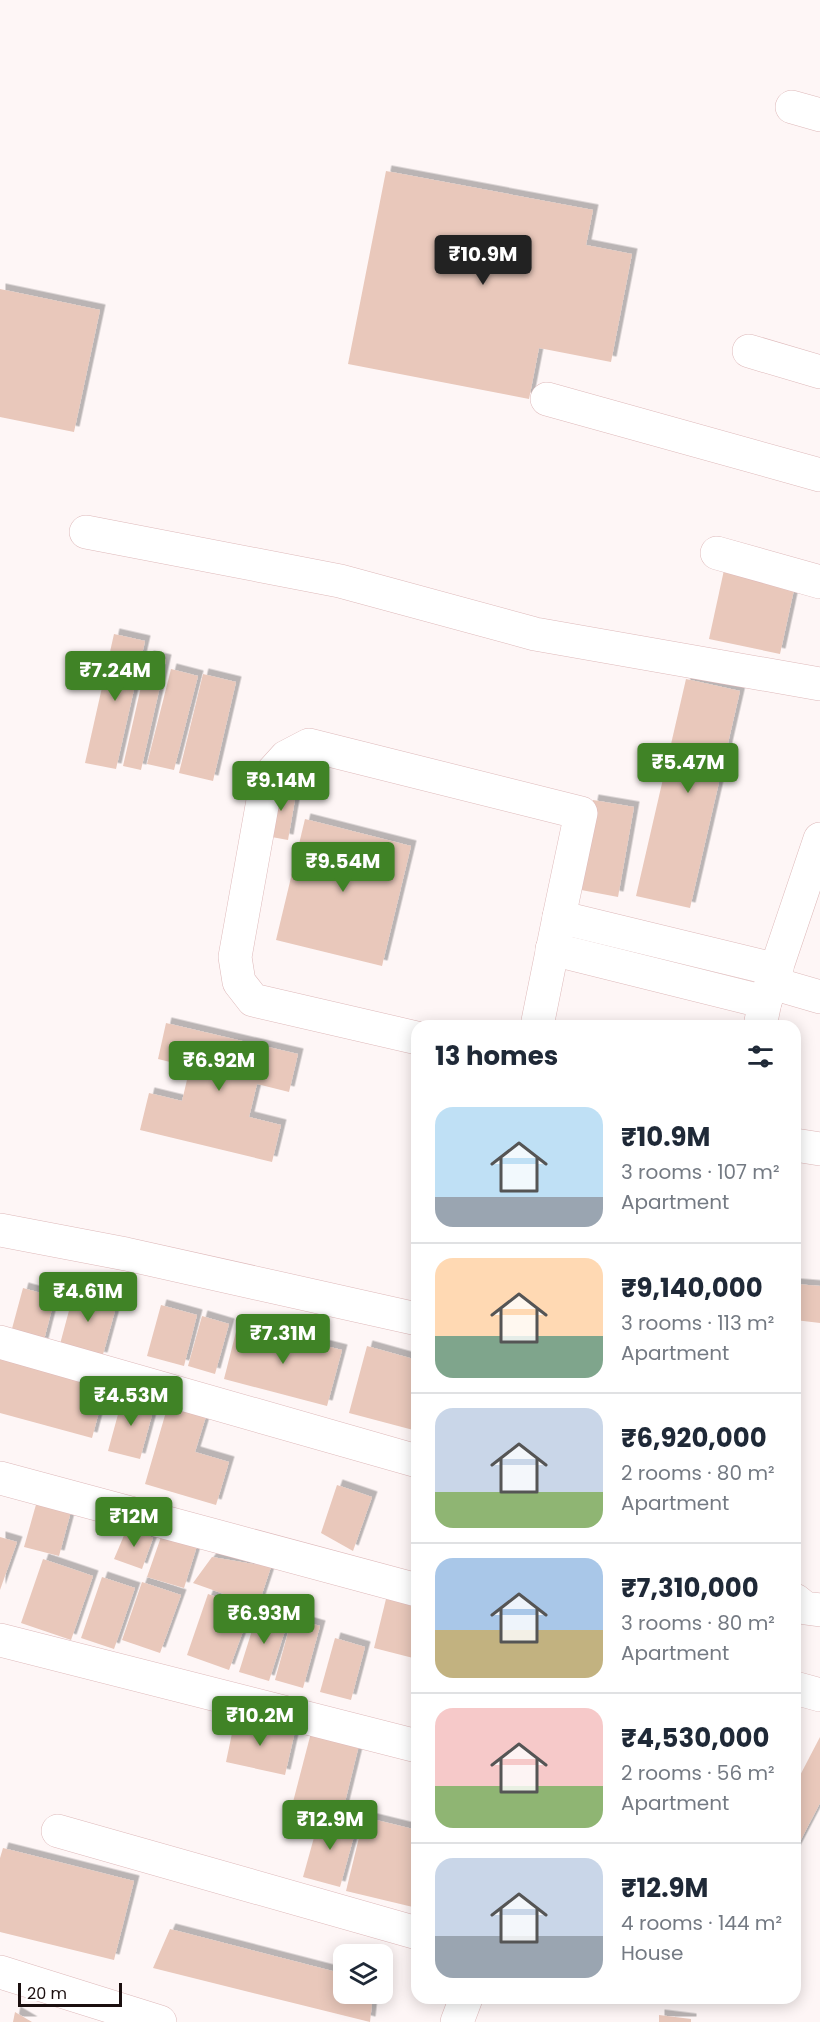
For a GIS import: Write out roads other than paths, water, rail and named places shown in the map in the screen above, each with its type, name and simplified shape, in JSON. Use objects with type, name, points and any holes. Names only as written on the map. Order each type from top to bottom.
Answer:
[{"type":"street","points":[[749,351],[820,372]]},
{"type":"street","points":[[547,399],[820,474]]},
{"type":"street","points":[[86,532],[340,581],[535,634],[820,684]]},
{"type":"street","points":[[717,554],[820,582]]},
{"type":"street","points":[[411,1037],[253,1000],[238,982],[235,957],[267,778],[286,757],[309,746],[581,813],[538,1020]]},
{"type":"street","points":[[768,995],[817,859]]},
{"type":"street","points":[[559,917],[768,995]]},
{"type":"street","points":[[552,949],[768,995],[820,997]]},
{"type":"street","points":[[801,1146],[820,1149]]},
{"type":"street","points":[[2,1238],[126,1254],[411,1318]]},
{"type":"street","points":[[0,1342],[411,1459]]},
{"type":"street","points":[[0,1478],[411,1588]]},
{"type":"street","points":[[801,1604],[806,1608],[820,1610]]},
{"type":"street","points":[[0,1640],[411,1744]]},
{"type":"street","points":[[801,1690],[820,1695]]},
{"type":"street","points":[[58,1831],[411,1931]]},
{"type":"street","points":[[0,1972],[160,2022]]},
{"type":"street","points":[[457,2022],[464,2004]]}]
